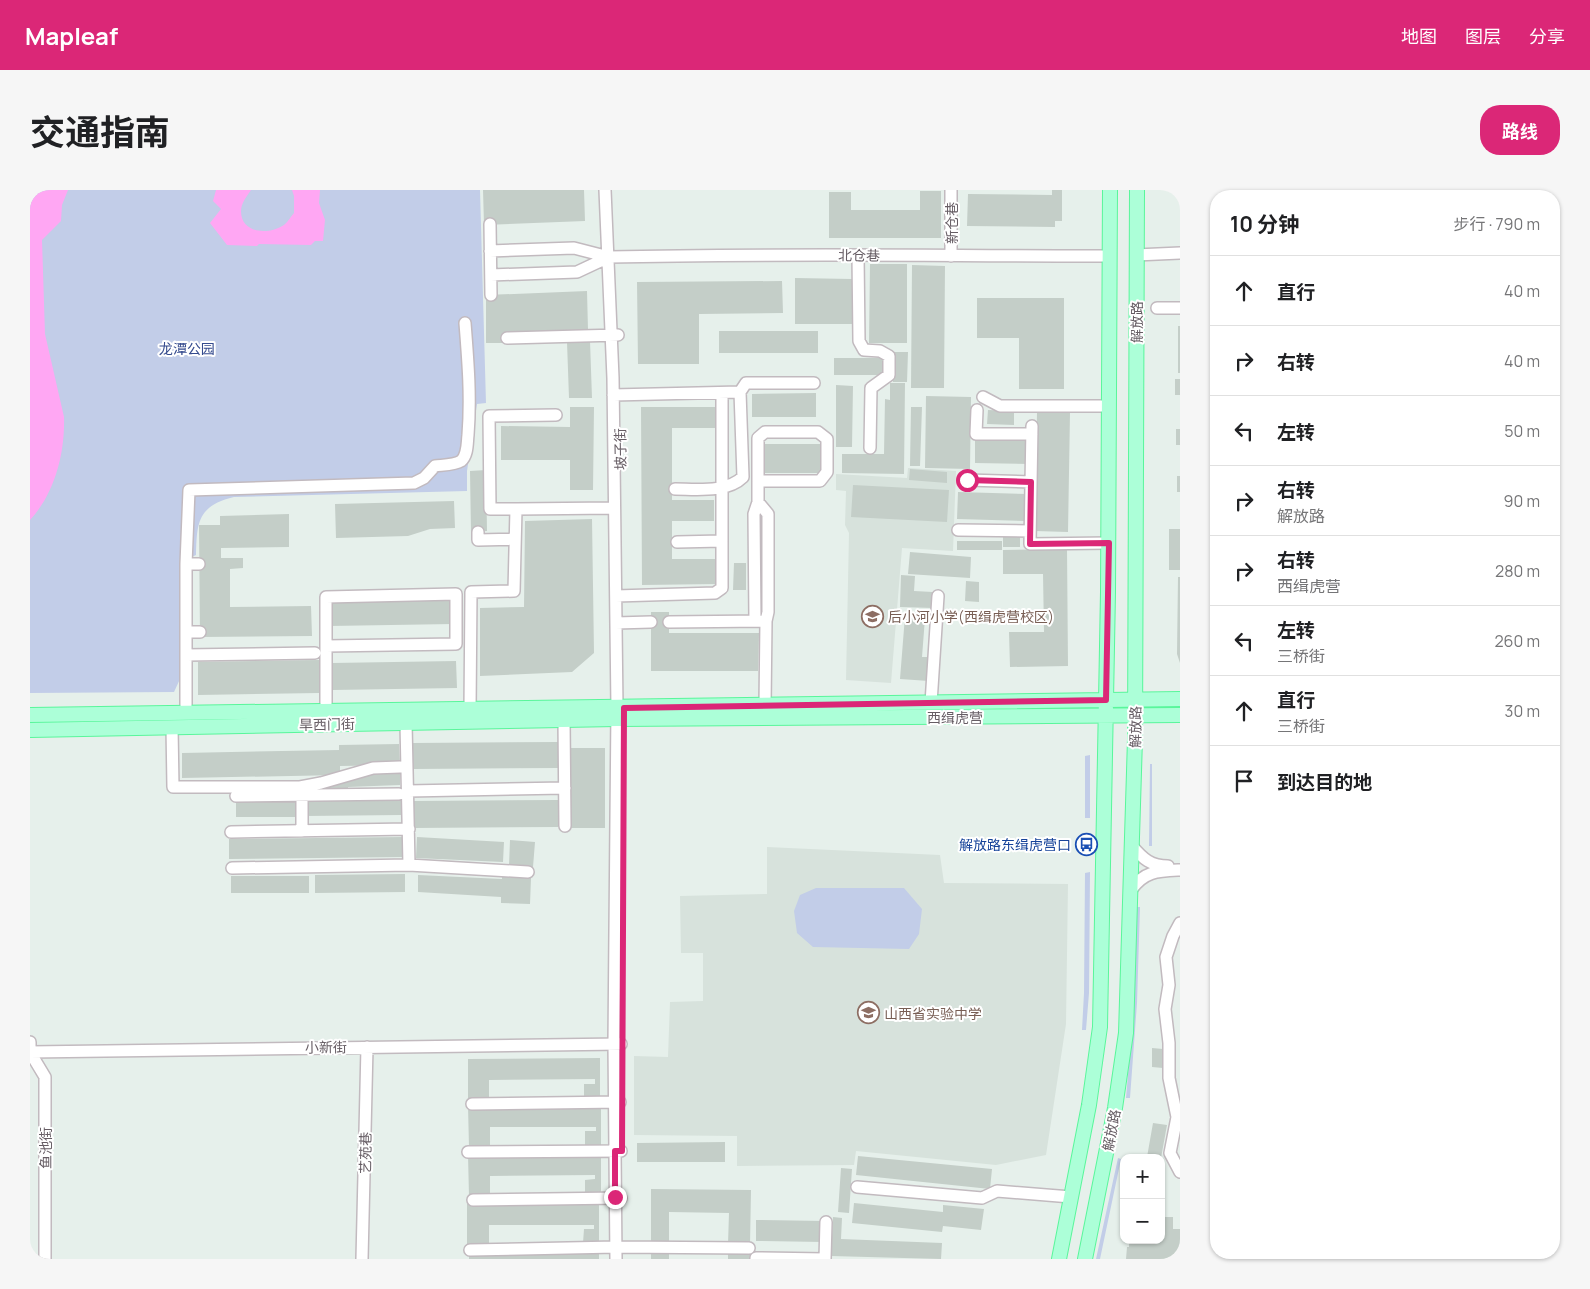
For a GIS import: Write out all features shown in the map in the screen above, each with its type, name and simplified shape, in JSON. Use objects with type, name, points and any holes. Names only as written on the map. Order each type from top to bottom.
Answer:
[{"type":"main road","name":"解放路","points":[[1059,1259],[1089,1105],[1100,1027],[1109,543],[1110,190]]},
{"type":"main road","name":"解放路","points":[[1084,1259],[1115,1108],[1126,1033],[1136,700],[1137,190]]},
{"type":"main road","name":"西缉虎营","points":[[620,714],[765,706],[1180,699]]},
{"type":"main road","name":"旱西门街","points":[[30,715],[470,710],[620,714]]},
{"type":"main road","name":"西缉虎营","points":[[620,714],[1180,716]]},
{"type":"main road","name":"旱西门街","points":[[30,730],[564,720],[620,714]]},
{"type":"street","name":"坡子街","points":[[606,190],[613,257]]},
{"type":"street","name":"坡子街","points":[[613,190],[620,714],[619,1247]]},
{"type":"street","name":"新仓巷","points":[[951,190],[951,256]]},
{"type":"street","points":[[490,224],[491,294]]},
{"type":"street","points":[[490,251],[574,248],[613,257]]},
{"type":"street","points":[[1136,255],[1180,253]]},
{"type":"street","name":"北仓巷","points":[[613,257],[756,254],[1110,256]]},
{"type":"street","points":[[858,255],[859,341],[864,350],[880,351],[889,356],[889,375],[872,388],[870,448]]},
{"type":"street","points":[[490,275],[577,272],[613,257]]},
{"type":"street","points":[[1157,308],[1180,308]]},
{"type":"street","points":[[186,713],[188,490],[414,483],[424,478],[435,466],[461,461],[466,453],[470,407],[465,322]]},
{"type":"street","points":[[507,338],[615,335]]},
{"type":"street","points":[[675,490],[722,488],[736,484],[743,477],[740,392],[746,383],[814,383]]},
{"type":"street","points":[[616,395],[740,392]]},
{"type":"street","points":[[619,596],[715,594],[722,588],[722,393]]},
{"type":"street","name":"坡子街","points":[[616,395],[614,508],[619,596]]},
{"type":"street","points":[[983,397],[1000,406],[1109,406]]},
{"type":"street","points":[[977,410],[976,434],[1032,430],[1030,544],[1109,543]]},
{"type":"street","points":[[556,415],[489,416],[490,509],[614,508]]},
{"type":"street","points":[[758,481],[820,481],[827,472],[827,439],[818,432],[765,432],[758,438],[758,481],[758,502],[754,514],[765,706]]},
{"type":"street","points":[[967,480],[1031,482]]},
{"type":"street","points":[[470,710],[471,592],[514,591],[516,509],[518,509]]},
{"type":"street","points":[[958,530],[1030,532]]},
{"type":"street","points":[[478,532],[478,540],[515,539]]},
{"type":"street","points":[[677,542],[722,541]]},
{"type":"street","points":[[186,564],[200,564]]},
{"type":"street","points":[[326,646],[456,644],[456,594],[326,597],[326,646],[326,712]]},
{"type":"street","points":[[930,703],[938,596]]},
{"type":"street","points":[[670,622],[761,621]]},
{"type":"street","points":[[619,623],[652,622]]},
{"type":"street","points":[[186,632],[200,632]]},
{"type":"street","points":[[186,655],[315,653]]},
{"type":"street","points":[[564,720],[565,826]]},
{"type":"street","points":[[406,723],[403,793],[408,830],[409,865]]},
{"type":"street","points":[[172,727],[173,786],[300,787],[322,783],[372,768],[400,767]]},
{"type":"street","points":[[236,796],[565,788]]},
{"type":"street","points":[[302,795],[302,831]]},
{"type":"street","points":[[231,832],[408,830]]},
{"type":"street","points":[[1132,846],[1144,860],[1152,864],[1180,866]]},
{"type":"street","points":[[232,868],[409,865],[528,872]]},
{"type":"street","points":[[1131,890],[1136,882],[1144,876],[1161,871],[1180,870]]},
{"type":"street","points":[[1180,923],[1173,936],[1166,958],[1169,985],[1165,1010],[1169,1042],[1170,1078],[1178,1117],[1170,1153],[1180,1172]]},
{"type":"street","points":[[30,1042],[30,1052]]},
{"type":"street","name":"小新街","points":[[30,1052],[618,1044]]},
{"type":"street","name":"艺苑巷","points":[[362,1259],[367,1047]]},
{"type":"street","name":"鱼池街","points":[[30,1052],[34,1065],[45,1077],[45,1259]]},
{"type":"street","points":[[472,1104],[618,1102]]},
{"type":"street","points":[[468,1152],[618,1151]]},
{"type":"street","points":[[857,1187],[982,1198],[997,1191],[1071,1197]]},
{"type":"street","points":[[472,1200],[618,1198]]},
{"type":"street","points":[[756,1258],[825,1259],[826,1222]]},
{"type":"street","points":[[616,1259],[619,1247]]},
{"type":"street","points":[[619,1247],[622,1259]]},
{"type":"street","points":[[470,1250],[619,1247],[750,1248]]},
{"type":"shaded area","points":[[30,190],[68,190],[62,205],[61,221],[42,240],[45,334],[64,417],[63,444],[52,485],[46,498],[30,520]]},
{"type":"shaded area","points":[[216,190],[251,190],[242,205],[242,219],[251,228],[264,231],[284,225],[294,213],[292,190],[320,190],[319,203],[325,220],[323,241],[315,241],[311,245],[227,245],[210,223],[221,209],[213,201]]},
{"type":"shaded area","name":"后小河小学(西缉虎营校区)","points":[[908,468],[956,471],[953,551],[902,548],[891,683],[846,680],[849,533],[845,525],[846,491],[836,490],[836,474],[907,478]]},
{"type":"shaded area","name":"山西省实验中学","points":[[767,847],[940,855],[944,883],[1068,884],[1066,1024],[1046,1155],[996,1165],[856,1151],[854,1165],[737,1166],[737,1136],[634,1135],[634,1056],[668,1057],[670,1002],[703,1001],[703,953],[681,953],[680,896],[767,894]]},
{"type":"green space","name":"龙潭公园","points":[[30,190],[480,190],[486,403],[477,404],[467,471],[467,491],[234,497],[213,505],[206,511],[199,525],[196,555],[179,563],[180,679],[174,692],[30,693]]},
{"type":"green space","points":[[1090,755],[1090,818],[1085,818],[1085,756]]},
{"type":"green space","points":[[1150,764],[1152,764],[1152,846],[1149,846]]},
{"type":"green space","points":[[1090,872],[1089,993],[1086,1030],[1082,1030],[1085,873]]},
{"type":"green space","points":[[816,888],[904,888],[922,909],[919,934],[909,949],[813,947],[797,933],[794,911],[800,895]]},
{"type":"green space","points":[[1136,907],[1140,907],[1137,1003],[1130,1098],[1126,1098],[1134,1003]]},
{"type":"green space","points":[[1118,1158],[1120,1159],[1120,1164],[1100,1259],[1096,1259]]},
{"type":"building","points":[[483,190],[584,190],[585,221],[484,225]]},
{"type":"building","points":[[1052,190],[1062,190],[1062,221],[1055,221],[1055,227],[967,226],[968,194],[1052,195]]},
{"type":"building","points":[[920,191],[941,191],[941,238],[829,238],[829,192],[851,192],[851,210],[920,210]]},
{"type":"building","points":[[870,264],[907,264],[907,343],[869,343]]},
{"type":"building","points":[[912,265],[945,266],[944,388],[911,388]]},
{"type":"building","points":[[795,278],[852,279],[852,324],[795,324]]},
{"type":"building","points":[[782,281],[783,313],[699,314],[699,364],[638,364],[637,282]]},
{"type":"building","points":[[587,291],[588,330],[503,333],[503,343],[486,343],[486,295]]},
{"type":"building","points":[[977,298],[1064,298],[1064,389],[1019,389],[1019,338],[977,338]]},
{"type":"building","points":[[1178,326],[1180,326],[1180,373],[1178,373]]},
{"type":"building","points":[[719,331],[818,331],[818,353],[719,353]]},
{"type":"building","points":[[590,341],[592,398],[569,398],[567,342]]},
{"type":"building","points":[[893,352],[908,352],[907,382],[893,382]]},
{"type":"building","points":[[834,358],[885,358],[885,375],[834,375]]},
{"type":"building","points":[[1175,379],[1180,379],[1180,395],[1175,395]]},
{"type":"building","points":[[890,383],[905,383],[904,474],[842,473],[842,454],[884,454],[885,399],[890,400]]},
{"type":"building","points":[[836,385],[853,386],[852,447],[836,447]]},
{"type":"building","points":[[816,393],[816,417],[752,417],[752,394]]},
{"type":"building","points":[[926,396],[971,397],[970,469],[925,468]]},
{"type":"building","points":[[570,407],[594,407],[593,490],[570,490],[570,460],[501,460],[501,426],[570,427]]},
{"type":"building","points":[[641,407],[715,407],[715,428],[672,428],[672,500],[714,500],[714,521],[672,521],[672,559],[717,559],[717,584],[642,585]]},
{"type":"building","points":[[911,407],[922,407],[920,466],[910,466]]},
{"type":"building","points":[[988,410],[1014,411],[1014,425],[987,424]]},
{"type":"building","points":[[1037,412],[1070,413],[1068,532],[1035,531]]},
{"type":"building","points":[[1176,429],[1180,429],[1180,445],[1176,445]]},
{"type":"building","points":[[975,438],[1030,438],[1030,464],[975,463]]},
{"type":"building","points":[[764,444],[821,444],[821,473],[764,473]]},
{"type":"building","points":[[910,469],[947,472],[947,483],[909,480]]},
{"type":"building","points":[[486,470],[487,531],[471,532],[470,471]]},
{"type":"building","points":[[1177,476],[1180,476],[1180,492],[1177,492]]},
{"type":"building","points":[[853,485],[949,490],[947,522],[851,517]]},
{"type":"building","points":[[958,492],[1028,494],[1027,521],[957,519]]},
{"type":"building","points":[[454,501],[455,528],[430,529],[408,536],[336,538],[335,504]]},
{"type":"building","points":[[289,514],[289,547],[221,548],[221,558],[243,558],[243,568],[230,569],[230,607],[311,606],[312,636],[200,637],[199,525],[220,525],[220,516]]},
{"type":"building","points":[[592,519],[594,653],[572,672],[480,676],[480,608],[524,607],[525,521]]},
{"type":"building","points":[[1169,529],[1180,529],[1180,570],[1169,570]]},
{"type":"building","points":[[1003,536],[1020,536],[1020,547],[1003,547]]},
{"type":"building","points":[[957,541],[1002,541],[1002,550],[957,550]]},
{"type":"building","points":[[1067,549],[1068,666],[1010,667],[1009,632],[1044,632],[1043,574],[1003,574],[1003,550]]},
{"type":"building","points":[[910,552],[971,557],[970,578],[908,574]]},
{"type":"building","points":[[734,563],[746,563],[746,590],[733,590]]},
{"type":"building","points":[[901,575],[915,576],[914,591],[933,592],[933,608],[900,607]]},
{"type":"building","points":[[1178,577],[1180,577],[1180,663],[1177,654]]},
{"type":"building","points":[[966,581],[979,582],[979,602],[965,601]]},
{"type":"building","points":[[453,597],[453,624],[329,626],[329,599]]},
{"type":"building","points":[[651,612],[669,612],[669,633],[759,633],[758,671],[651,671]]},
{"type":"building","points":[[905,616],[925,618],[922,657],[930,657],[929,681],[900,679]]},
{"type":"building","points":[[319,660],[319,693],[198,695],[198,662]]},
{"type":"building","points":[[456,661],[457,688],[333,690],[332,663]]},
{"type":"building","points":[[558,742],[558,768],[413,769],[413,743]]},
{"type":"building","points":[[399,744],[400,765],[340,766],[340,775],[182,778],[182,753],[339,750],[339,745]]},
{"type":"building","points":[[570,748],[605,748],[605,828],[570,828]]},
{"type":"building","points":[[400,771],[400,785],[348,787],[348,790],[321,790],[363,774]]},
{"type":"building","points":[[401,797],[401,815],[305,816],[305,798]]},
{"type":"building","points":[[236,798],[298,799],[298,817],[236,817]]},
{"type":"building","points":[[558,800],[558,827],[413,828],[413,801]]},
{"type":"building","points":[[403,837],[403,857],[229,859],[229,839]]},
{"type":"building","points":[[417,837],[504,842],[503,862],[416,858]]},
{"type":"building","points":[[510,840],[535,842],[533,867],[509,866]]},
{"type":"building","points":[[405,874],[405,892],[315,893],[315,875]]},
{"type":"building","points":[[418,875],[502,879],[502,877],[531,878],[530,904],[501,903],[501,897],[418,892]]},
{"type":"building","points":[[231,876],[309,876],[309,893],[231,893]]},
{"type":"building","points":[[1152,1048],[1163,1049],[1163,1068],[1152,1067]]},
{"type":"building","points":[[600,1058],[600,1098],[584,1098],[584,1084],[595,1084],[595,1079],[489,1080],[489,1100],[468,1100],[468,1059]]},
{"type":"building","points":[[468,1106],[601,1106],[601,1145],[585,1145],[585,1131],[596,1131],[596,1127],[490,1127],[490,1147],[469,1147]]},
{"type":"building","points":[[1153,1123],[1167,1125],[1162,1154],[1148,1154]]},
{"type":"building","points":[[725,1142],[725,1162],[637,1162],[637,1143]]},
{"type":"building","points":[[601,1154],[601,1194],[585,1194],[585,1180],[595,1179],[595,1175],[490,1176],[490,1196],[469,1196],[468,1155]]},
{"type":"building","points":[[858,1156],[992,1169],[990,1189],[856,1175]]},
{"type":"building","points":[[841,1168],[852,1169],[849,1213],[838,1212]]},
{"type":"building","points":[[651,1189],[751,1190],[750,1245],[728,1244],[729,1213],[669,1212],[669,1244],[651,1244]]},
{"type":"building","points":[[599,1203],[599,1243],[583,1243],[584,1229],[594,1229],[594,1225],[489,1225],[489,1245],[467,1245],[467,1204]]},
{"type":"building","points":[[854,1203],[943,1212],[943,1205],[984,1209],[981,1230],[943,1226],[942,1232],[852,1223]]},
{"type":"building","points":[[833,1217],[842,1218],[841,1239],[942,1243],[941,1259],[831,1256]]},
{"type":"building","points":[[1165,1217],[1173,1217],[1173,1229],[1180,1229],[1180,1259],[1126,1259],[1127,1247],[1129,1247],[1129,1244],[1165,1244]]},
{"type":"building","points":[[756,1220],[824,1221],[823,1242],[756,1241]]},
{"type":"building","points":[[599,1251],[599,1259],[469,1259],[469,1253]]},
{"type":"building","points":[[651,1251],[669,1251],[669,1259],[651,1259]]},
{"type":"building","points":[[728,1251],[750,1251],[750,1259],[728,1259]]},
{"type":"place","name":"后小河小学(西缉虎营校区)","points":[[872,616]]},
{"type":"place","name":"解放路东缉虎营口","points":[[1087,844]]},
{"type":"place","name":"山西省实验中学","points":[[868,1013]]},
{"type":"route","points":[[615,1197],[615,1151],[622,1151],[624,708],[1106,700],[1109,543],[1030,544],[1031,482],[967,480]]}]
